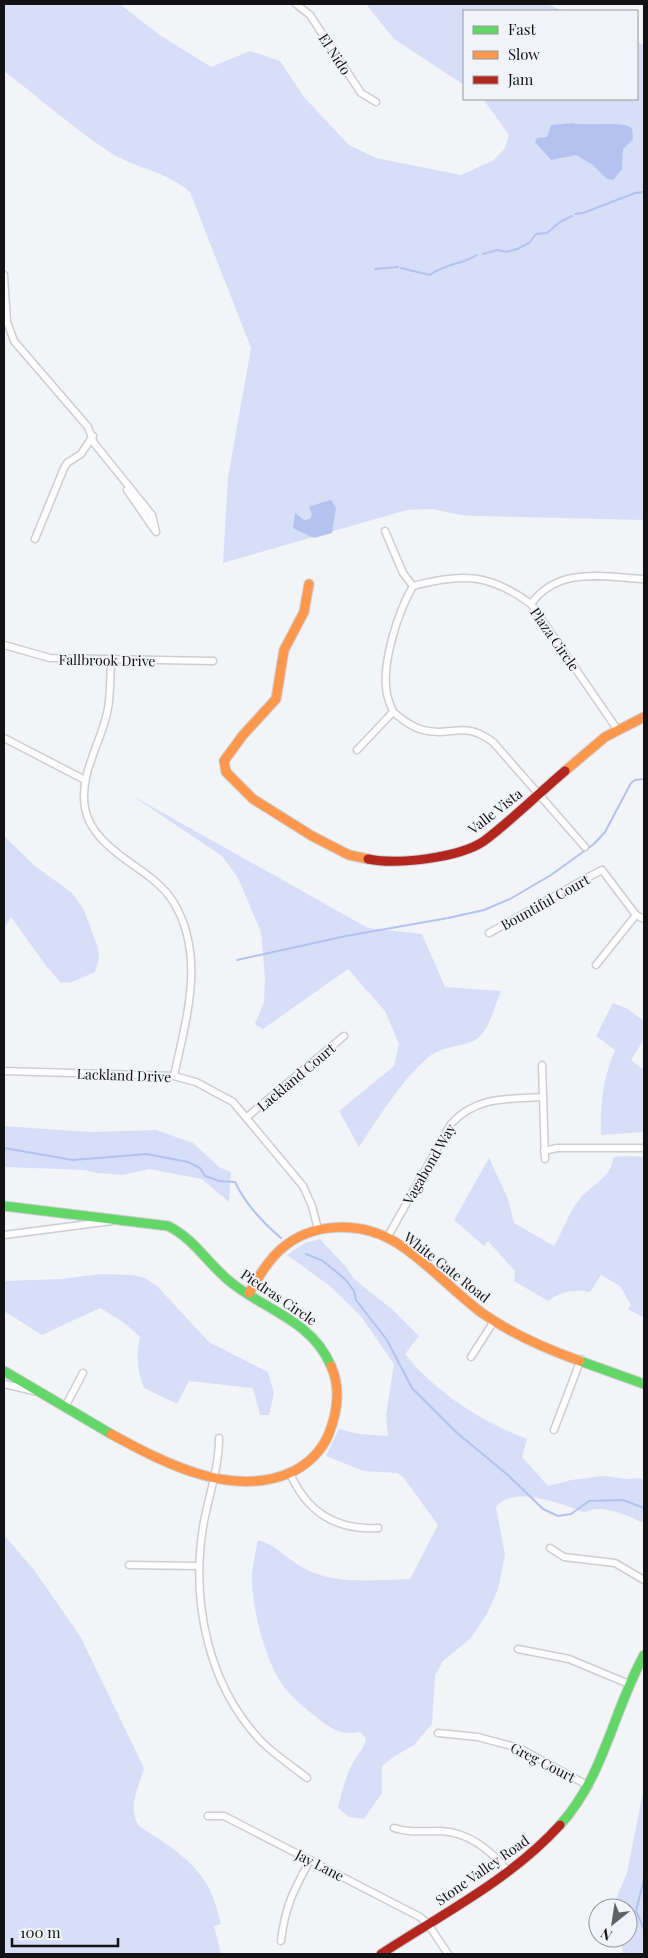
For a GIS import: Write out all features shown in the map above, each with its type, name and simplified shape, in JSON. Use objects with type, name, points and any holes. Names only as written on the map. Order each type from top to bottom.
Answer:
[{"type":"street","name":"El Nido","points":[[296,4],[310,15],[361,93],[376,102]]},
{"type":"street","points":[[4,275],[8,322],[14,341],[88,427],[93,439],[152,515],[156,532]]},
{"type":"street","points":[[35,539],[67,464],[81,454],[93,439]]},
{"type":"street","points":[[385,531],[403,573],[412,586],[403,602],[388,660],[387,694],[393,712],[412,726],[424,731],[465,729],[483,735],[493,742],[585,847]]},
{"type":"street","points":[[531,604],[545,588],[577,577],[602,576],[644,579]]},
{"type":"street","name":"Plaza Circle","points":[[412,586],[441,578],[478,578],[511,589],[531,604],[617,729]]},
{"type":"street","name":"Valle Vista","points":[[309,584],[304,612],[284,650],[276,699],[243,735],[224,761],[226,772],[237,785],[272,812],[349,855],[373,860],[410,861],[448,856],[482,842],[605,737],[617,729],[644,717]]},
{"type":"street","name":"Fallbrook Drive","points":[[4,645],[50,658],[213,661]]},
{"type":"street","points":[[111,660],[108,712],[84,788],[85,809],[93,828],[108,846],[151,878],[174,902],[188,937],[192,968],[189,1006],[174,1076]]},
{"type":"street","points":[[356,750],[393,712]]},
{"type":"street","points":[[4,738],[86,780]]},
{"type":"street","name":"Bountiful Court","points":[[489,933],[537,908],[550,897],[602,870],[636,915]]},
{"type":"street","points":[[596,965],[636,915],[644,919]]},
{"type":"street","name":"Lackland Court","points":[[247,1117],[344,1036]]},
{"type":"street","points":[[542,1065],[545,1160]]},
{"type":"street","name":"Lackland Drive","points":[[4,1071],[174,1076],[196,1082],[214,1091],[233,1102],[303,1186],[312,1206],[318,1229]]},
{"type":"street","name":"Vagabond Way","points":[[387,1238],[451,1124],[457,1117],[487,1101],[543,1098]]},
{"type":"street","points":[[544,1151],[557,1148],[644,1148]]},
{"type":"street","name":"Piedras Circle","points":[[4,1206],[168,1226],[176,1229],[190,1239],[221,1275],[292,1320],[313,1336],[327,1356],[337,1385],[337,1406],[333,1424],[322,1446],[308,1462],[290,1473],[268,1479],[242,1482],[216,1478],[142,1450],[4,1371]]},
{"type":"street","name":"Piedras Circle","points":[[4,1235],[120,1220]]},
{"type":"street","name":"White Gate Road","points":[[248,1293],[271,1259],[282,1248],[318,1229],[354,1228],[371,1231],[387,1238],[406,1251],[494,1321],[541,1346],[581,1359],[644,1384]]},
{"type":"street","points":[[471,1357],[494,1321]]},
{"type":"street","points":[[554,1430],[581,1359]]},
{"type":"street","points":[[65,1407],[83,1373]]},
{"type":"street","name":"Piedras Circle","points":[[4,1384],[40,1392]]},
{"type":"street","points":[[219,1438],[216,1478],[203,1526],[198,1566],[200,1598],[218,1677],[234,1706],[263,1742],[306,1778]]},
{"type":"street","points":[[290,1473],[301,1496],[313,1509],[326,1518],[343,1525],[378,1528]]},
{"type":"street","points":[[550,1548],[564,1557],[615,1563],[644,1580]]},
{"type":"street","points":[[128,1565],[198,1566]]},
{"type":"street","points":[[518,1649],[569,1659],[629,1684]]},
{"type":"street","name":"Stone Valley Road","points":[[381,1954],[534,1853],[556,1831],[589,1786],[629,1684],[644,1654]]},
{"type":"street","name":"Greg Court","points":[[438,1733],[478,1736],[519,1748],[589,1786]]},
{"type":"street","name":"Jay Lane","points":[[208,1816],[224,1816],[420,1917],[428,1924]]},
{"type":"street","points":[[394,1828],[407,1832],[442,1831],[468,1837],[490,1851],[508,1871]]},
{"type":"street","points":[[281,1941],[284,1913],[290,1896],[310,1860]]},
{"type":"street","points":[[428,1924],[448,1954]]},
{"type":"shaded area","points":[[4,4],[120,4],[158,34],[211,67],[250,51],[280,61],[304,97],[349,145],[376,158],[461,175],[494,160],[505,148],[509,135],[484,100],[638,100],[638,42],[644,45],[644,520],[479,516],[460,515],[433,509],[407,510],[223,563],[228,477],[251,348],[190,192],[171,179],[128,162],[108,151],[4,71]]},
{"type":"shaded area","points":[[366,4],[547,4],[562,10],[463,10],[463,84],[394,39]]},
{"type":"shaded area","points":[[131,795],[368,928],[422,934],[445,987],[501,991],[485,1030],[471,1042],[436,1052],[419,1066],[392,1099],[359,1147],[339,1111],[394,1066],[399,1044],[385,1011],[348,969],[263,1029],[255,1024],[264,1002],[265,978],[261,932],[238,878],[222,856]]},
{"type":"shaded area","points":[[4,836],[35,866],[72,893],[84,910],[98,948],[99,959],[95,972],[72,982],[61,983],[11,917],[4,929]]},
{"type":"shaded area","points":[[613,1003],[626,1008],[644,1021],[644,1039],[631,1060],[644,1070],[644,1130],[643,1132],[601,1135],[603,1091],[615,1050],[596,1036]]},
{"type":"shaded area","points":[[4,1126],[90,1132],[156,1130],[193,1143],[219,1167],[231,1172],[229,1202],[202,1179],[149,1169],[122,1175],[85,1170],[4,1167]]},
{"type":"shaded area","points":[[613,1157],[644,1157],[644,1318],[628,1309],[631,1305],[620,1286],[601,1275],[590,1292],[568,1292],[548,1301],[514,1281],[515,1271],[488,1241],[484,1246],[454,1220],[489,1158],[508,1199],[514,1223],[554,1246],[574,1206],[609,1171]]},
{"type":"shaded area","points":[[320,1239],[346,1267],[354,1279],[393,1310],[419,1336],[405,1354],[417,1368],[460,1404],[493,1424],[527,1439],[522,1457],[548,1486],[571,1480],[604,1476],[626,1479],[641,1478],[644,1481],[644,1523],[621,1513],[602,1509],[582,1512],[532,1497],[512,1498],[503,1501],[496,1507],[505,1555],[498,1589],[487,1614],[471,1638],[443,1661],[435,1675],[432,1724],[414,1745],[382,1766],[382,1793],[364,1819],[349,1817],[338,1808],[349,1771],[366,1738],[360,1732],[347,1733],[336,1730],[305,1708],[281,1683],[267,1655],[259,1627],[252,1586],[252,1570],[258,1540],[274,1547],[309,1571],[323,1576],[352,1580],[410,1579],[438,1525],[403,1477],[397,1473],[364,1471],[326,1456],[339,1429],[359,1434],[388,1436],[386,1415],[394,1364],[360,1315],[330,1286],[287,1255],[305,1243]]},
{"type":"shaded area","points":[[101,1274],[133,1275],[145,1278],[157,1286],[209,1342],[268,1372],[274,1393],[269,1415],[260,1415],[253,1388],[189,1381],[177,1404],[144,1388],[138,1363],[140,1337],[123,1322],[100,1308],[42,1335],[4,1311],[4,1281],[61,1279]]},
{"type":"shaded area","points":[[4,1535],[34,1570],[80,1636],[144,1768],[134,1804],[134,1812],[139,1826],[188,1861],[204,1880],[212,1894],[221,1924],[214,1926],[221,1954],[4,1954]]},
{"type":"shaded area","points":[[644,1787],[644,1954],[623,1954],[622,1948],[638,1948],[638,1898],[616,1898],[627,1873]]},
{"type":"water","points":[[572,123],[620,124],[632,128],[633,139],[623,149],[622,169],[613,180],[607,179],[593,165],[576,155],[551,160],[535,142],[537,138],[547,137],[551,125]]},
{"type":"water","points":[[331,500],[336,508],[332,533],[314,538],[293,528],[295,513],[304,520],[310,519],[312,514],[309,507]]},
{"type":"waterway","points":[[575,214],[583,213],[635,193],[644,192]]},
{"type":"waterway","points":[[483,254],[497,250],[506,252],[517,249],[529,243],[536,234],[547,233],[560,222],[572,216]]},
{"type":"waterway","points":[[401,268],[430,275],[442,268],[477,255]]},
{"type":"waterway","points":[[375,269],[398,267]]},
{"type":"waterway","points":[[237,960],[346,936],[484,910],[510,899],[551,875],[594,844],[605,832],[631,783],[635,780],[644,779]]},
{"type":"waterway","points":[[4,1148],[73,1160],[147,1154],[188,1162],[200,1168],[205,1176],[219,1181],[235,1182],[255,1212],[281,1238]]},
{"type":"waterway","points":[[306,1254],[323,1261],[345,1279],[354,1291],[356,1300],[387,1340],[412,1388],[456,1432],[509,1476],[543,1509],[558,1516],[571,1514],[589,1501],[623,1500],[644,1508]]},
{"type":"waterway","points":[[644,1879],[636,1911],[644,1929]]},
{"type":"traffic: fast","points":[[4,1206],[168,1226],[178,1231],[194,1245],[233,1284],[288,1319],[313,1338],[331,1366]]},
{"type":"traffic: fast","points":[[580,1361],[644,1384]]},
{"type":"traffic: fast","points":[[4,1371],[111,1434]]},
{"type":"traffic: fast","points":[[560,1825],[575,1806],[598,1765],[633,1676],[644,1655]]},
{"type":"traffic: slow","points":[[309,584],[304,612],[284,650],[276,699],[243,735],[224,761],[226,772],[253,799],[312,836],[349,855],[368,859]]},
{"type":"traffic: slow","points":[[565,771],[605,737],[644,717]]},
{"type":"traffic: slow","points":[[249,1293],[271,1260],[293,1240],[322,1229],[337,1227],[368,1231],[397,1243],[493,1321],[530,1340],[580,1361]]},
{"type":"traffic: slow","points":[[111,1434],[176,1466],[200,1474],[224,1480],[248,1482],[271,1479],[294,1471],[305,1464],[318,1452],[328,1436],[334,1419],[337,1401],[336,1383],[331,1366]]},
{"type":"traffic: jam","points":[[368,859],[380,861],[428,859],[473,847],[484,841],[515,816],[565,771]]},
{"type":"traffic: jam","points":[[381,1954],[475,1895],[520,1863],[560,1825]]}]
